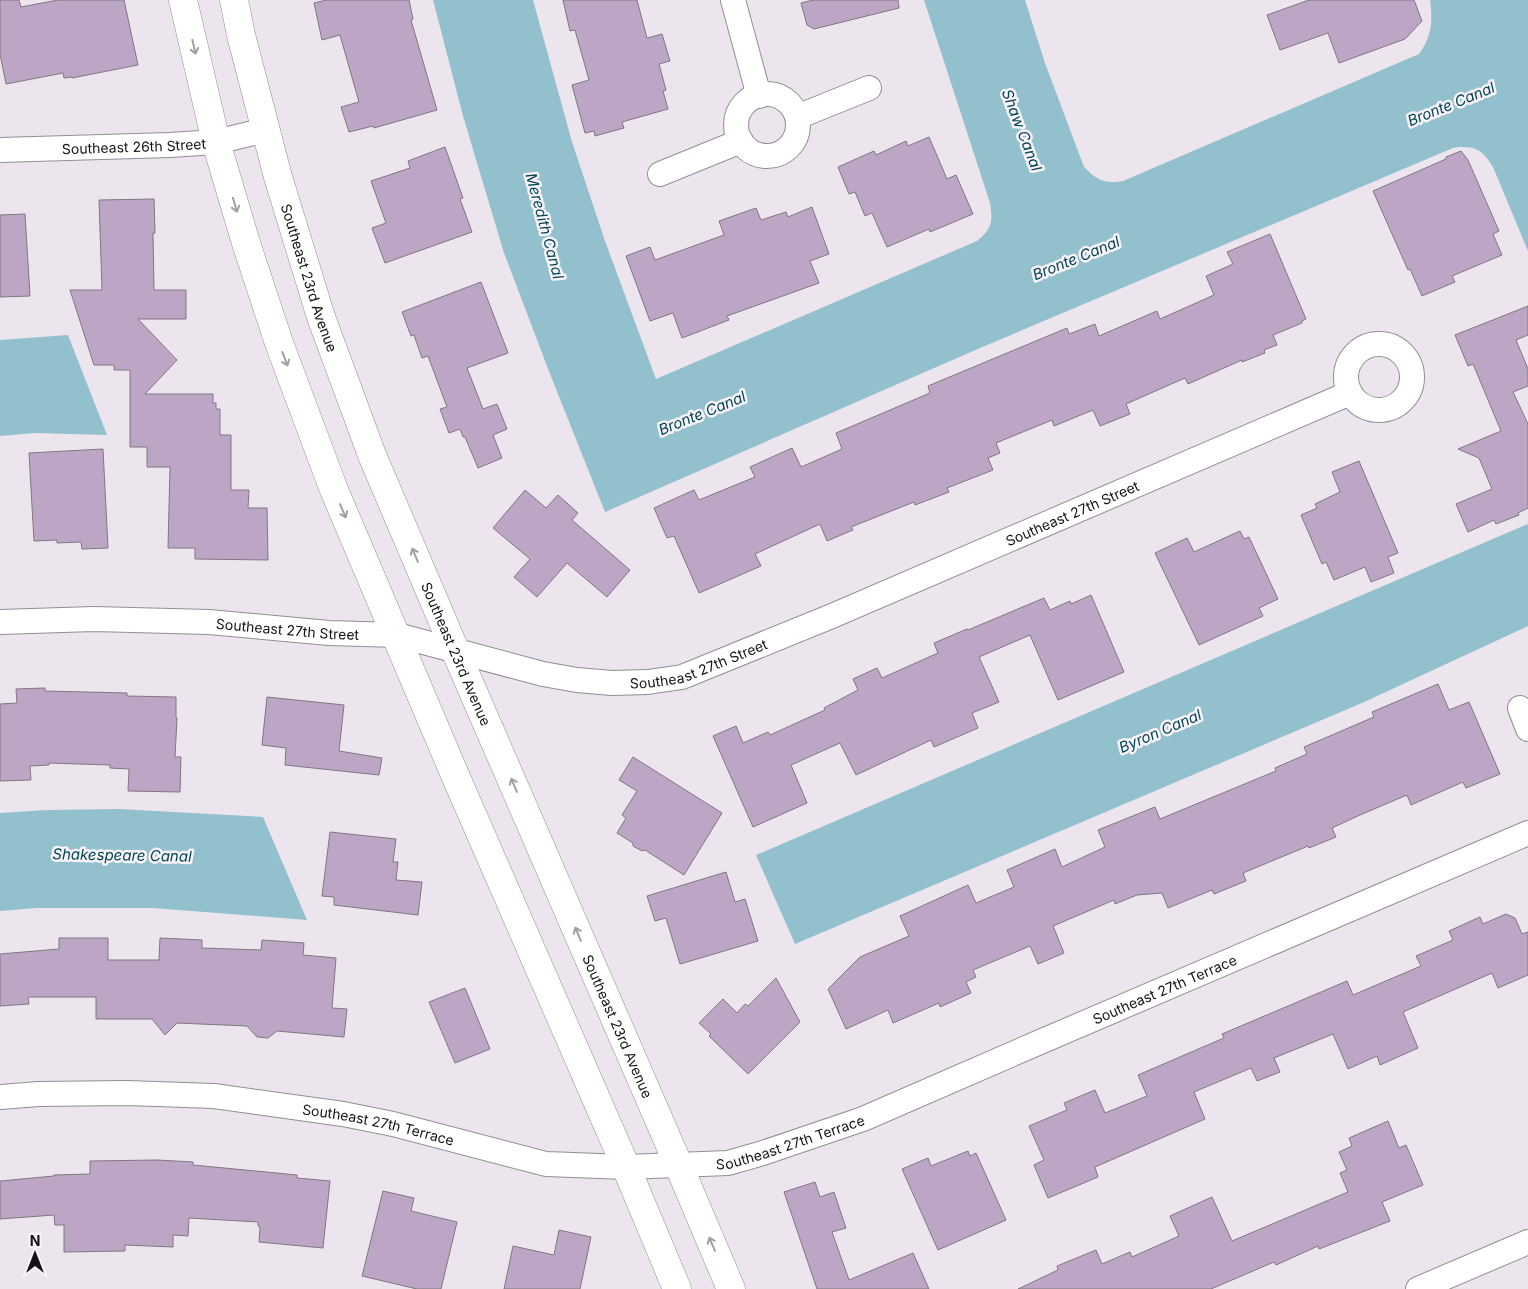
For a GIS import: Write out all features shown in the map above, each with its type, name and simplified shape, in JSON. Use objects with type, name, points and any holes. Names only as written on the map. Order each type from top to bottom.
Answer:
[{"type":"street","points":[[183,0],[216,142],[246,243],[279,343],[334,490],[462,792],[626,1167],[677,1289]]},
{"type":"street","name":"Southeast 23rd Avenue","points":[[234,0],[241,35],[278,177],[321,317],[372,455],[731,1289]]},
{"type":"street","points":[[733,0],[758,96]]},
{"type":"street","points":[[797,117],[869,88]]},
{"type":"street","points":[[768,94],[778,96],[787,101],[797,117],[798,127],[791,145],[783,152],[774,155],[765,156],[755,153],[741,141],[737,132],[738,114],[743,106],[758,96],[768,94]]},
{"type":"street","name":"Southeast 26th Street","points":[[0,150],[216,142],[266,130]]},
{"type":"street","points":[[660,174],[741,141]]},
{"type":"street","name":"Southeast 27th Street","points":[[0,622],[94,619],[190,622],[329,633],[397,635],[543,674],[577,680],[621,683],[648,682],[682,677],[832,616],[1350,394]]},
{"type":"street","name":"Southeast 27th Terrace","points":[[0,1097],[39,1094],[127,1093],[214,1096],[343,1114],[385,1122],[546,1164],[626,1167],[728,1163],[763,1154],[863,1119],[1528,833]]},
{"type":"street","points":[[1418,1289],[1528,1242]]},
{"type":"water","points":[[433,0],[533,0],[572,142],[605,241],[656,379],[977,241],[986,233],[991,220],[990,203],[924,0],[1025,0],[1045,63],[1084,167],[1097,178],[1111,182],[1123,181],[1419,54],[1429,35],[1430,0],[1528,0],[1528,251],[1489,161],[1481,152],[1472,148],[1453,148],[980,348],[605,512],[504,253],[463,116]]},
{"type":"water","points":[[68,335],[107,435],[35,433],[0,436],[0,340]]},
{"type":"water","name":"Byron Canal","points":[[1528,524],[1528,626],[1362,703],[795,944],[756,855]]},
{"type":"water","name":"Shakespeare Canal","points":[[119,809],[263,817],[307,920],[153,908],[37,908],[0,911],[0,813]]},
{"type":"building","points":[[0,0],[19,0],[21,7],[58,0],[124,0],[138,65],[72,78],[64,78],[63,73],[6,84],[0,54]]},
{"type":"building","points":[[326,0],[409,0],[413,19],[411,20],[437,110],[374,128],[373,126],[349,132],[341,107],[359,102],[340,35],[322,40],[314,3]]},
{"type":"building","points":[[563,0],[637,0],[647,38],[662,34],[670,61],[659,64],[666,90],[663,91],[668,109],[622,122],[624,128],[595,136],[594,131],[585,133],[572,85],[589,80],[575,30],[570,31]]},
{"type":"building","points":[[813,0],[898,0],[899,8],[814,29],[807,25],[801,3]]},
{"type":"building","points":[[1309,0],[1414,0],[1422,21],[1405,39],[1339,63],[1328,33],[1280,50],[1267,15]]},
{"type":"building","points":[[929,137],[947,179],[956,175],[973,214],[930,232],[929,229],[887,247],[872,213],[865,216],[855,192],[849,194],[838,167],[874,151],[876,155],[906,141],[908,146]]},
{"type":"building","points":[[445,147],[463,198],[460,199],[472,232],[385,263],[372,228],[386,223],[371,181],[410,168],[408,161]]},
{"type":"building","points":[[1461,151],[1468,160],[1499,231],[1493,234],[1502,255],[1452,276],[1455,282],[1422,296],[1410,269],[1408,270],[1373,191]]},
{"type":"building","points":[[154,199],[154,290],[186,290],[186,319],[138,319],[177,360],[145,394],[213,394],[213,403],[216,403],[216,409],[220,409],[220,435],[231,435],[231,490],[249,490],[248,508],[267,508],[268,560],[195,559],[195,548],[168,548],[170,467],[147,467],[147,447],[130,447],[130,370],[114,370],[114,365],[94,365],[70,290],[102,290],[99,200]]},
{"type":"building","points":[[812,207],[829,254],[810,261],[819,283],[727,316],[729,320],[682,338],[673,313],[650,321],[626,256],[650,247],[655,260],[724,235],[719,221],[756,208],[761,220],[786,212],[788,217]]},
{"type":"building","points":[[25,214],[30,296],[0,297],[0,215]]},
{"type":"building","points":[[1270,234],[1306,319],[1302,323],[1273,335],[1277,345],[1264,350],[1265,353],[1242,362],[1242,360],[1188,384],[1185,378],[1126,404],[1130,414],[1100,426],[1093,410],[1054,426],[1052,420],[996,443],[1000,453],[988,458],[993,470],[947,488],[949,492],[915,505],[914,502],[851,527],[853,530],[827,541],[820,524],[755,554],[761,566],[699,593],[674,536],[667,538],[654,508],[694,490],[699,500],[755,477],[750,467],[792,448],[801,467],[842,449],[836,433],[930,393],[928,386],[1067,328],[1069,334],[1095,324],[1099,336],[1157,311],[1160,319],[1214,295],[1206,276],[1233,264],[1227,252]]},
{"type":"building","points":[[481,282],[508,353],[467,368],[483,409],[497,404],[507,429],[493,435],[502,458],[478,468],[460,429],[449,433],[440,409],[447,407],[428,356],[422,358],[414,335],[411,336],[402,312]]},
{"type":"building","points":[[1528,306],[1528,335],[1516,340],[1528,369],[1528,386],[1513,392],[1528,424],[1528,508],[1518,513],[1519,515],[1496,524],[1494,520],[1468,532],[1456,504],[1492,489],[1479,458],[1458,449],[1501,431],[1473,364],[1468,366],[1455,335]]},
{"type":"building","points":[[103,449],[108,548],[82,549],[81,542],[57,543],[57,540],[34,541],[29,453]]},
{"type":"building","points":[[1359,461],[1398,553],[1388,557],[1394,573],[1371,582],[1365,567],[1334,580],[1326,562],[1322,564],[1301,515],[1317,508],[1315,504],[1340,492],[1332,472]]},
{"type":"building","points":[[525,490],[546,508],[558,495],[578,513],[572,520],[630,570],[607,597],[567,563],[537,597],[514,577],[530,559],[493,528]]},
{"type":"building","points":[[1240,531],[1244,539],[1249,537],[1278,599],[1259,608],[1263,616],[1199,645],[1155,553],[1187,538],[1194,552]]},
{"type":"building","points":[[1091,595],[1124,672],[1058,700],[1030,635],[979,657],[999,702],[972,713],[978,728],[934,747],[931,740],[856,775],[840,743],[791,765],[807,803],[753,827],[713,736],[736,726],[743,743],[768,732],[770,735],[825,710],[824,708],[858,690],[853,679],[877,668],[882,678],[938,653],[934,643],[1044,598],[1050,610],[1070,601],[1071,604]]},
{"type":"building","points":[[1438,684],[1449,710],[1469,702],[1500,774],[1466,788],[1463,782],[1411,805],[1407,795],[1332,828],[1336,837],[1309,848],[1308,846],[1243,873],[1246,881],[1214,894],[1212,890],[1168,908],[1162,893],[1137,895],[1115,904],[1114,900],[1053,926],[1064,953],[1038,964],[1030,946],[973,970],[976,977],[966,982],[971,993],[940,1007],[939,1003],[893,1023],[888,1010],[846,1029],[828,989],[860,957],[909,936],[900,916],[968,885],[976,903],[1014,887],[1007,870],[1055,849],[1062,867],[1105,847],[1098,830],[1155,807],[1160,819],[1276,771],[1275,768],[1307,754],[1304,747],[1374,717],[1372,712]]},
{"type":"building","points":[[45,688],[45,691],[127,693],[127,696],[176,697],[175,757],[181,757],[180,792],[128,791],[129,769],[110,768],[110,765],[49,763],[49,765],[30,766],[31,780],[0,781],[0,704],[17,703],[16,689]]},
{"type":"building","points":[[267,697],[344,705],[339,751],[382,758],[379,775],[285,765],[286,748],[262,745]]},
{"type":"building","points":[[633,757],[722,813],[684,875],[645,850],[642,851],[633,846],[633,843],[617,833],[626,818],[622,815],[637,791],[619,780]]},
{"type":"building","points":[[330,832],[396,839],[393,862],[398,862],[396,880],[422,882],[418,915],[334,905],[334,897],[322,896]]},
{"type":"building","points":[[726,872],[735,902],[745,899],[758,941],[680,964],[666,918],[655,921],[647,896]]},
{"type":"building","points":[[1506,914],[1515,918],[1522,934],[1528,932],[1528,975],[1498,988],[1492,973],[1403,1012],[1418,1048],[1380,1065],[1377,1056],[1348,1069],[1333,1034],[1274,1058],[1280,1072],[1257,1081],[1251,1068],[1194,1092],[1205,1119],[1095,1167],[1098,1177],[1048,1198],[1034,1165],[1044,1160],[1029,1126],[1067,1110],[1064,1103],[1095,1090],[1105,1113],[1147,1096],[1138,1075],[1224,1038],[1222,1034],[1347,981],[1353,995],[1421,966],[1416,956],[1453,940],[1449,931],[1480,917],[1483,924]]},
{"type":"building","points":[[59,938],[108,938],[108,960],[159,960],[160,938],[202,940],[202,948],[261,950],[262,940],[304,943],[303,955],[336,958],[332,1008],[347,1009],[344,1037],[277,1031],[268,1038],[257,1037],[247,1026],[177,1023],[165,1035],[152,1019],[96,1019],[96,997],[28,997],[29,1004],[0,1006],[0,954],[59,949]]},
{"type":"building","points":[[776,978],[800,1022],[748,1074],[709,1036],[711,1034],[699,1023],[723,999],[737,1013],[745,1004],[748,1006]]},
{"type":"building","points":[[465,988],[490,1049],[455,1063],[429,1002]]},
{"type":"building","points":[[1388,1121],[1399,1148],[1406,1145],[1423,1185],[1382,1202],[1390,1221],[1319,1249],[1318,1246],[1276,1265],[1274,1262],[1211,1289],[1018,1289],[1058,1270],[1057,1266],[1096,1250],[1102,1264],[1130,1252],[1132,1257],[1179,1236],[1170,1216],[1212,1197],[1232,1241],[1348,1192],[1340,1173],[1347,1170],[1339,1152],[1352,1146],[1349,1138]]},
{"type":"building","points":[[968,1151],[970,1156],[976,1153],[1006,1220],[938,1250],[902,1169],[928,1158],[931,1166]]},
{"type":"building","points":[[157,1160],[193,1162],[193,1165],[297,1175],[297,1178],[330,1181],[323,1248],[259,1242],[260,1227],[258,1222],[189,1218],[188,1236],[173,1235],[173,1247],[125,1245],[125,1251],[64,1252],[64,1225],[55,1225],[54,1215],[0,1219],[0,1181],[54,1175],[90,1174],[90,1161]]},
{"type":"building","points":[[815,1182],[820,1197],[834,1192],[846,1228],[832,1232],[849,1280],[913,1253],[929,1289],[817,1289],[784,1192]]},
{"type":"building","points":[[383,1191],[414,1198],[411,1211],[457,1222],[441,1289],[417,1289],[362,1276]]},
{"type":"building","points":[[559,1230],[591,1237],[580,1289],[504,1289],[513,1246],[554,1255]]},
{"type":"water label","name":"Bronte Canal","points":[[1451,104]]},
{"type":"water label","name":"Shaw Canal","points":[[1022,130]]},
{"type":"water label","name":"Meredith Canal","points":[[545,226]]},
{"type":"water label","name":"Bronte Canal","points":[[1076,258]]},
{"type":"water label","name":"Bronte Canal","points":[[702,413]]}]
